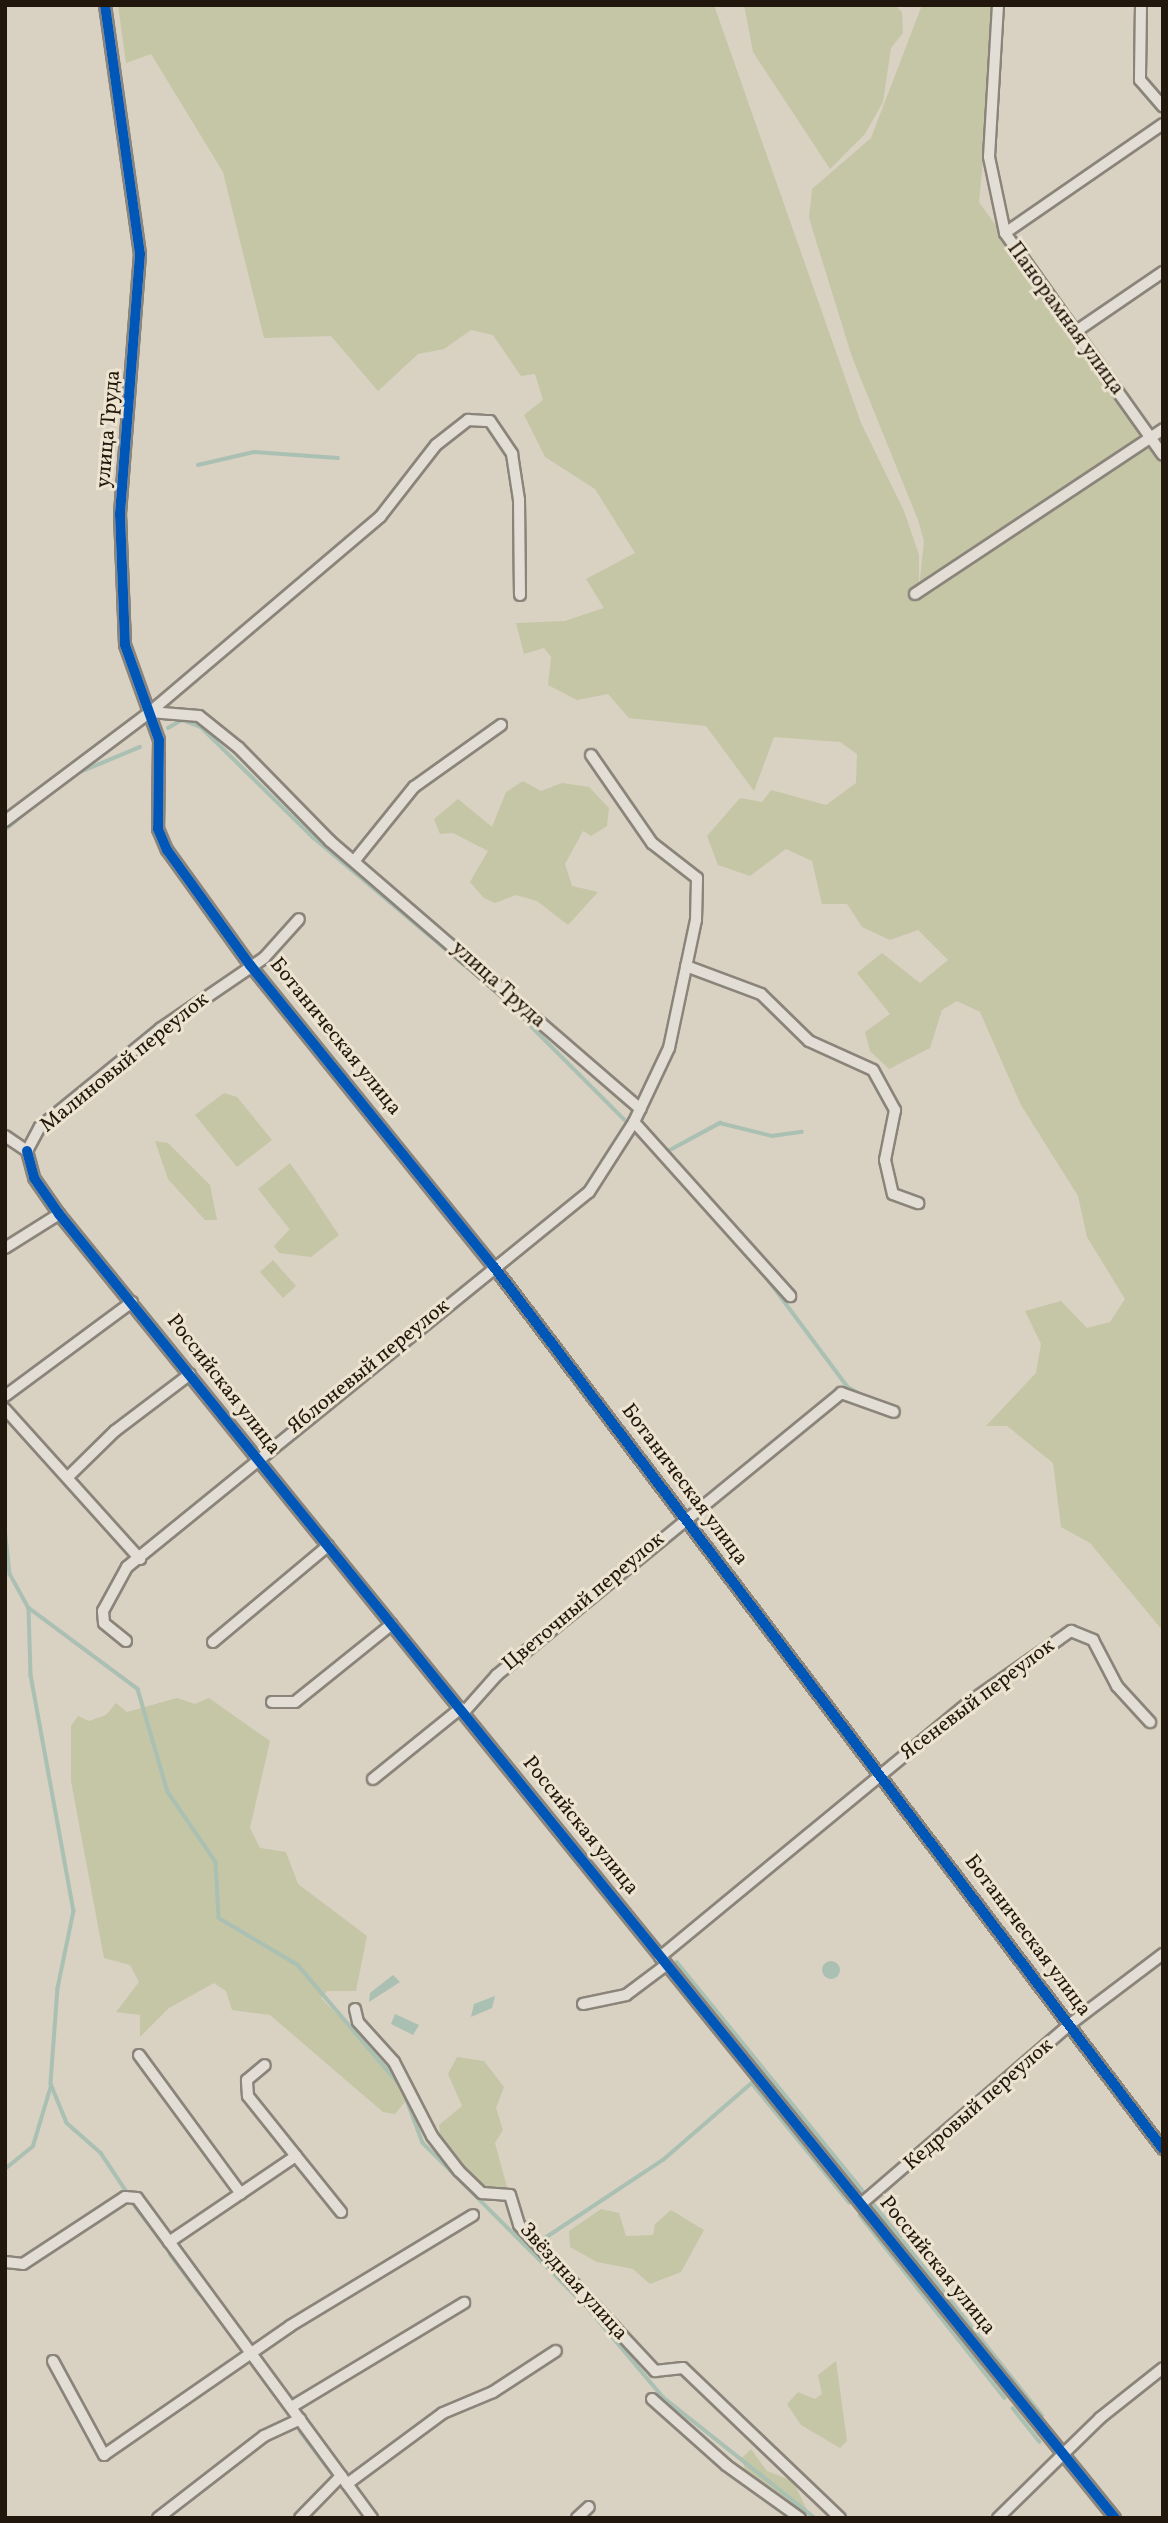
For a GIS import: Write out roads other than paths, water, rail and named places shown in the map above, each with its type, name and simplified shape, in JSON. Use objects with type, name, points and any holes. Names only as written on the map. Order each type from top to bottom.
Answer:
[{"type":"street","name":"улица Труда","points":[[105,5],[140,254],[120,514],[125,645],[150,712],[162,758],[158,829],[167,850]]},
{"type":"street","name":"Панорамная улица","points":[[998,5],[989,157],[1004,233],[1163,454]]},
{"type":"street","points":[[1141,5],[1140,80],[1163,106]]},
{"type":"street","points":[[1004,233],[1163,124]]},
{"type":"street","points":[[1075,332],[1163,272]]},
{"type":"street","points":[[5,821],[150,712],[380,517],[436,445],[468,420],[490,421],[512,454],[519,500],[520,595]]},
{"type":"street","points":[[915,594],[1163,429]]},
{"type":"street","name":"улица Труда","points":[[150,712],[199,716],[355,860],[640,1109]]},
{"type":"street","points":[[355,860],[414,787],[501,725]]},
{"type":"street","name":"Яблоневый переулок","points":[[126,1642],[104,1623],[103,1611],[116,1579],[256,1458],[589,1192],[634,1122],[669,1048],[686,966],[697,878],[652,842],[591,755]]},
{"type":"street","name":"Ботаническая улица","points":[[167,850],[250,965],[494,1267],[881,1773],[1163,2149]]},
{"type":"street","name":"Малиновый переулок","points":[[5,1136],[27,1151],[40,1127],[250,965],[299,919]]},
{"type":"street","points":[[686,966],[761,994],[809,1041],[873,1070],[895,1110],[885,1160],[893,1194],[918,1203]]},
{"type":"street","points":[[634,1122],[790,1296]]},
{"type":"street","name":"Российская улица","points":[[27,1151],[34,1178],[59,1213],[1115,2518]]},
{"type":"street","points":[[5,1248],[59,1213]]},
{"type":"street","points":[[5,1396],[132,1302]]},
{"type":"street","points":[[70,1475],[115,1431],[190,1374]]},
{"type":"street","name":"Цветочный переулок","points":[[373,1779],[462,1710],[497,1675],[685,1518],[841,1393],[894,1412]]},
{"type":"street","points":[[5,1409],[70,1475],[140,1559]]},
{"type":"street","points":[[213,1642],[328,1546]]},
{"type":"street","points":[[272,1702],[295,1702],[393,1623]]},
{"type":"street","name":"Ясеневый переулок","points":[[583,2004],[626,1995],[881,1773],[1071,1631],[1093,1640],[1117,1686],[1150,1722]]},
{"type":"street","name":"Кедровый переулок","points":[[861,2204],[1069,2025],[1163,1954]]},
{"type":"street","name":"Звёздная улица","points":[[355,2008],[358,2022],[394,2062],[432,2136],[459,2171],[482,2193],[510,2195],[519,2225],[655,2371],[683,2368],[839,2518]]},
{"type":"street","points":[[139,2055],[241,2194]]},
{"type":"street","points":[[265,2064],[247,2080],[248,2096],[341,2212]]},
{"type":"street","points":[[169,2242],[296,2156]]},
{"type":"street","points":[[5,2262],[23,2264],[125,2197],[136,2198],[253,2351],[372,2518]]},
{"type":"street","points":[[53,2361],[104,2455],[253,2351],[473,2216]]},
{"type":"street","points":[[293,2406],[464,2303]]},
{"type":"street","points":[[300,2518],[344,2480],[443,2413],[493,2392],[556,2351]]},
{"type":"street","points":[[998,2518],[1063,2452],[1163,2368]]},
{"type":"street","points":[[652,2399],[726,2465],[800,2518]]},
{"type":"street","points":[[158,2518],[264,2436],[300,2419]]},
{"type":"street","points":[[577,2518],[589,2507]]},
{"type":"waterway","points":[[198,465],[254,452],[338,458]]},
{"type":"waterway","points":[[168,728],[182,720],[201,727],[313,837],[467,967]]},
{"type":"waterway","points":[[78,773],[140,747]]},
{"type":"waterway","points":[[5,830],[35,805]]},
{"type":"waterway","points":[[502,997],[629,1124]]},
{"type":"waterway","points":[[670,1150],[720,1123],[772,1136],[802,1132]]},
{"type":"waterway","points":[[636,1133],[651,1148]]},
{"type":"waterway","points":[[764,1274],[848,1387],[867,1398]]},
{"type":"waterway","points":[[5,1528],[10,1574],[29,1608],[138,1689],[168,1792],[216,1862],[219,1918],[298,1965],[400,2085]]},
{"type":"waterway","points":[[29,1608],[31,1675],[74,1911],[58,1988],[51,2084],[67,2123],[101,2153],[127,2192]]},
{"type":"waterway","points":[[677,1962],[864,2192]]},
{"type":"waterway","points":[[542,2240],[663,2160],[752,2083],[849,2202]]},
{"type":"waterway","points":[[5,2169],[33,2146],[51,2086]]},
{"type":"waterway","points":[[404,2092],[423,2143],[589,2309],[663,2397],[815,2518]]},
{"type":"waterway","points":[[132,2202],[166,2247]]},
{"type":"waterway","points":[[872,2202],[1042,2415]]},
{"type":"waterway","points":[[860,2215],[1005,2398]]},
{"type":"waterway","points":[[170,2254],[200,2294]]},
{"type":"waterway","points":[[206,2301],[213,2310]]},
{"type":"waterway","points":[[1013,2408],[1040,2442]]},
{"type":"waterway","points":[[300,2431],[331,2472]]}]
